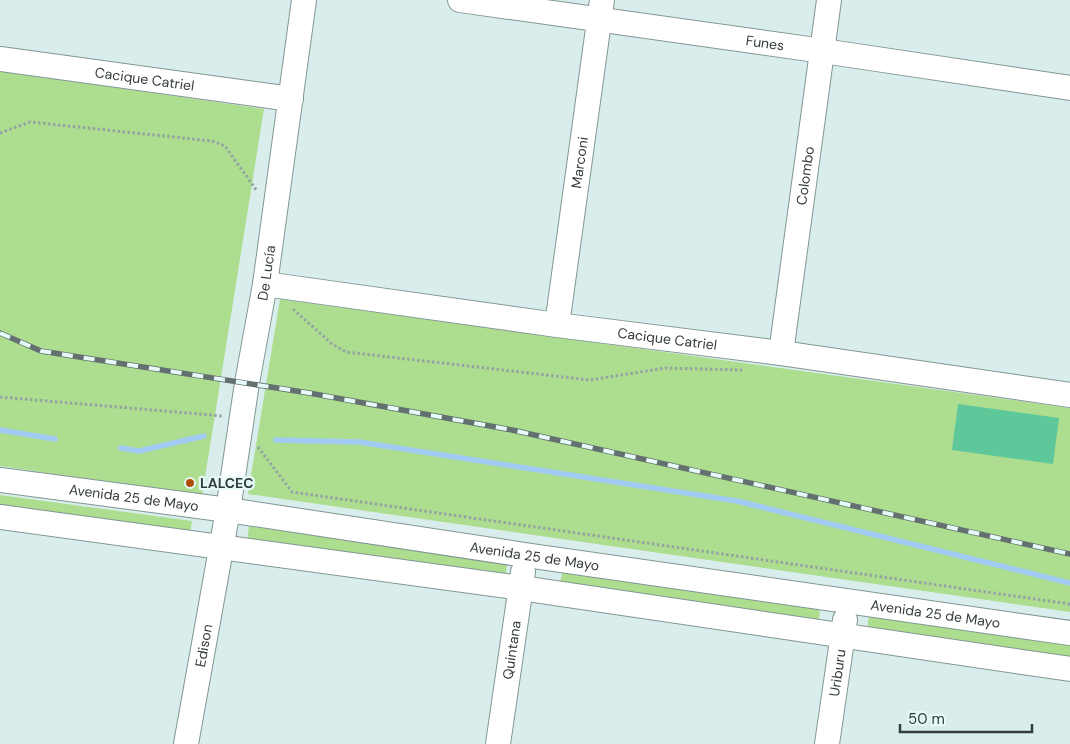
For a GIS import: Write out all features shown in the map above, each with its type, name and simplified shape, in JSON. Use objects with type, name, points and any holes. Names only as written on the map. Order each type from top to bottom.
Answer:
[{"type":"street","name":"De Lucía","points":[[221,547],[265,284],[304,0]]},
{"type":"street","name":"Funes","points":[[460,0],[600,10],[823,51],[1070,88]]},
{"type":"street","name":"Colombo","points":[[781,353],[829,0]]},
{"type":"street","name":"Marconi","points":[[557,325],[600,10]]},
{"type":"street","name":"Cacique Catriel","points":[[0,59],[291,99]]},
{"type":"street","name":"Cacique Catriel","points":[[265,284],[557,325],[781,353],[1070,395]]},
{"type":"street","name":"Avenida 25 de Mayo","points":[[0,480],[228,510],[525,556],[1070,633]]},
{"type":"street","points":[[0,517],[521,588],[1070,669]]},
{"type":"street","name":"Edison","points":[[186,744],[221,547]]},
{"type":"street","name":"Quintana","points":[[498,744],[525,556]]},
{"type":"street","name":"Uriburu","points":[[827,744],[848,602]]},
{"type":"path","points":[[0,133],[30,122],[212,140],[225,146],[274,214]]},
{"type":"path","points":[[292,308],[332,344],[346,352],[590,380],[665,368],[748,371]]},
{"type":"path","points":[[0,397],[228,416],[241,423],[292,492],[1070,604]]},
{"type":"green space","points":[[0,71],[264,109],[202,496],[0,466]]},
{"type":"green space","points":[[280,299],[1070,408],[1070,612],[248,494]]},
{"type":"green space","points":[[0,495],[192,521],[190,535],[0,509]]},
{"type":"green space","points":[[249,526],[507,562],[506,575],[247,540]]},
{"type":"green space","points":[[562,572],[820,607],[819,621],[560,585]]},
{"type":"green space","points":[[869,616],[1070,643],[1070,657],[867,629]]},
{"type":"building","points":[[958,404],[1059,418],[1053,464],[952,450]]},
{"type":"waterway","points":[[0,430],[55,439]]},
{"type":"waterway","points":[[121,448],[139,451],[204,436]]},
{"type":"waterway","points":[[276,440],[359,442],[737,501],[1070,583]]},
{"type":"railway","points":[[0,333],[41,351],[309,393],[512,430],[1070,554]]},
{"type":"place","name":"LALCEC","points":[[190,483]]}]
